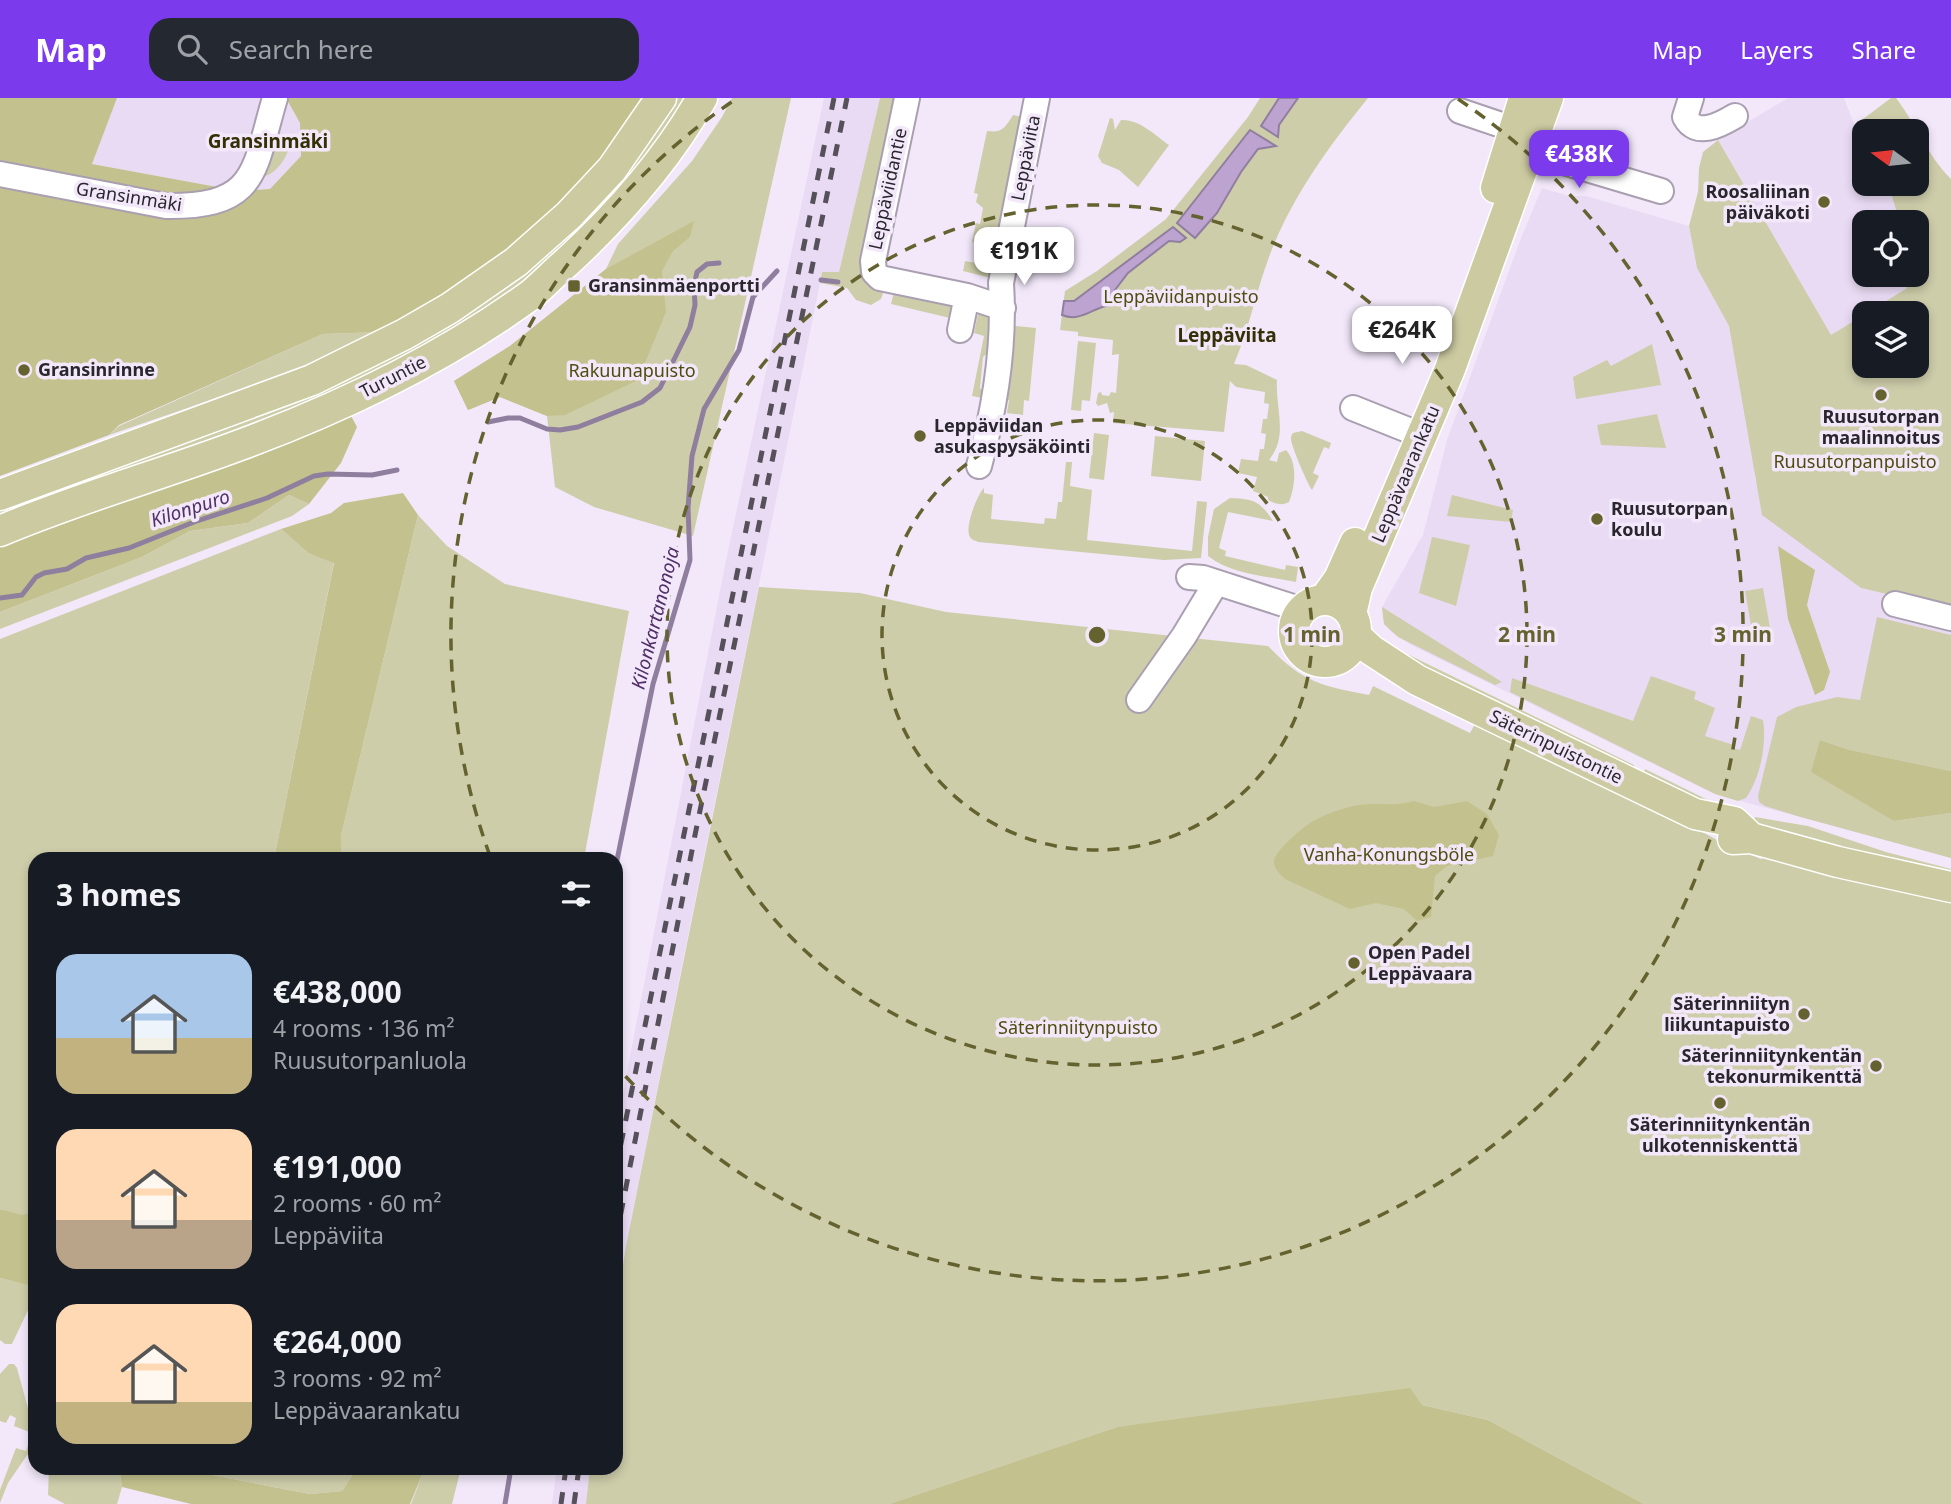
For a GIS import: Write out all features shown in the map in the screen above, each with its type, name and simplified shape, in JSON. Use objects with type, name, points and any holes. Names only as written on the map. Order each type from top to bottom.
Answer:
[{"type":"main road","name":"Turuntie","points":[[0,495],[312,380],[405,334],[450,308],[516,261],[569,215],[612,169],[661,98]]},
{"type":"main road","name":"Turuntie","points":[[0,531],[325,411],[383,384],[463,340],[533,292],[596,235],[636,191],[702,98]]},
{"type":"main road","points":[[670,146],[718,106],[722,98]]},
{"type":"main road","name":"Leppävaarankatu","points":[[1522,141],[1524,98]]},
{"type":"main road","name":"Leppävaarankatu","points":[[1353,625],[1357,588],[1522,141],[1548,98]]},
{"type":"main road","name":"Leppävaarankatu","points":[[1312,606],[1343,571],[1414,433]]},
{"type":"main road","points":[[1340,604],[1353,625],[1348,653],[1334,661],[1318,662],[1310,659],[1295,640],[1294,625],[1312,606],[1340,604]]},
{"type":"main road","name":"Säterinpuistontie","points":[[1353,625],[1371,650],[1417,680],[1695,814],[1734,822],[1751,838],[1838,862],[1951,887]]},
{"type":"main road","name":"Säterinpuistontie","points":[[1334,661],[1417,680]]},
{"type":"street","name":"Gransinmäki","points":[[0,174],[166,206],[194,206],[215,202],[239,191],[254,169],[275,98]]},
{"type":"street","name":"Leppäviidantie","points":[[907,98],[873,261],[874,272],[880,278],[967,296]]},
{"type":"street","name":"Leppäviita","points":[[979,466],[991,421],[1003,308],[1001,282],[1037,98]]},
{"type":"street","points":[[1691,98],[1685,117],[1688,123],[1695,127],[1708,129],[1719,126],[1735,116]]},
{"type":"street","points":[[1460,111],[1522,141],[1661,191]]},
{"type":"street","points":[[960,330],[967,296],[1003,308]]},
{"type":"street","points":[[1353,408],[1414,433]]},
{"type":"street","points":[[1189,577],[1293,607],[1312,606]]},
{"type":"street","points":[[1139,700],[1184,636],[1216,583]]},
{"type":"street","points":[[1895,604],[1951,618]]},
{"type":"shaded area","points":[[117,98],[286,98],[300,123],[301,156],[270,189],[239,191],[91,164]]},
{"type":"shaded area","points":[[824,98],[880,98],[839,272],[822,273],[623,1265],[623,1093],[724,570]]},
{"type":"shaded area","points":[[1279,98],[1298,98],[1279,125],[1278,137],[1261,126]]},
{"type":"shaded area","name":"Roosaliinan päiväkoti","points":[[1788,98],[1844,98],[1852,119],[1852,196],[1892,196],[1896,210],[1852,210],[1852,287],[1907,288],[1886,301],[1852,301],[1852,323],[1831,336],[1718,140]]},
{"type":"shaded area","points":[[1250,130],[1276,146],[1258,149],[1217,213],[1195,238],[1177,223]]},
{"type":"shaded area","name":"Ruusutorpan koulu","points":[[1542,188],[1569,196],[1586,196],[1689,226],[1697,268],[1729,326],[1755,480],[1832,564],[1861,588],[1951,609],[1951,858],[1715,794],[1411,645],[1384,624],[1382,607],[1423,535],[1447,440]]},
{"type":"shaded area","points":[[1173,227],[1186,238],[1180,242],[1169,241],[1128,273],[1115,290],[1124,293],[1122,303],[1074,317],[1062,315],[1064,301],[1074,301]]},
{"type":"shaded area","points":[[556,1475],[589,1475],[586,1504],[552,1504]]},
{"type":"green space","points":[[0,98],[117,98],[92,164],[239,191],[270,189],[301,156],[300,123],[286,98],[644,98],[587,177],[501,259],[440,298],[381,332],[323,334],[119,425],[109,435],[0,476]]},
{"type":"green space","points":[[677,98],[684,98],[657,142],[625,184],[590,223],[510,291],[423,349],[346,387],[257,423],[0,517],[0,509],[403,349],[662,121]]},
{"type":"green space","name":"Rakuunapuisto","points":[[732,98],[791,98],[693,536],[594,507],[555,487],[547,416],[500,397],[468,410],[454,381],[510,346],[606,269],[618,244],[692,161]]},
{"type":"green space","points":[[880,98],[895,98],[861,266],[864,280],[884,290],[881,299],[871,305],[856,300],[847,288],[820,283],[822,272],[839,272]]},
{"type":"green space","name":"Leppäviidanpuisto","points":[[1260,98],[1368,98],[1325,154],[1288,214],[1269,257],[1234,364],[1246,365],[1277,380],[1280,432],[1275,451],[1269,460],[1277,462],[1279,453],[1286,450],[1292,461],[1294,475],[1289,502],[1281,504],[1253,491],[1257,477],[1238,473],[1241,459],[1258,461],[1260,449],[1264,449],[1266,434],[1261,433],[1269,404],[1264,403],[1265,392],[1236,387],[1230,381],[1224,432],[1113,423],[1114,412],[1110,413],[1107,403],[1098,406],[1096,403],[1098,393],[1109,396],[1111,392],[1116,393],[1119,354],[1112,355],[1113,340],[1078,336],[1078,332],[1060,330],[1065,291],[1097,271],[1166,219],[1248,117]]},
{"type":"green space","name":"Ruusutorpanpuisto","points":[[1891,98],[1896,98],[1911,119],[1863,119]]},
{"type":"green space","points":[[1013,115],[1022,117],[991,278],[963,271],[965,261],[987,265],[991,246],[972,242],[983,208],[976,202],[978,194],[974,193],[987,131],[1003,129]]},
{"type":"green space","points":[[1110,118],[1113,119],[1115,130],[1121,120],[1128,120],[1146,128],[1169,145],[1138,187],[1119,170],[1102,163],[1098,156]]},
{"type":"green space","points":[[282,133],[290,137],[286,156],[278,168],[261,177],[275,137]]},
{"type":"green space","name":"Ruusutorpanpuisto","points":[[1718,140],[1831,335],[1852,322],[1852,378],[1929,378],[1929,301],[1886,301],[1907,287],[1929,287],[1929,210],[1896,210],[1892,196],[1929,196],[1929,150],[1951,179],[1951,609],[1861,588],[1762,515],[1729,326],[1697,268],[1689,226],[1698,192],[1703,152]]},
{"type":"green space","points":[[694,221],[690,237],[673,251],[662,271],[666,312],[638,380],[565,415],[547,416],[500,397],[468,410],[454,381],[510,346],[606,269]]},
{"type":"green space","points":[[894,292],[953,305],[950,318],[891,304]]},
{"type":"green space","points":[[981,311],[989,319],[993,333],[991,350],[983,357],[980,388],[986,396],[982,398],[972,396],[984,336],[974,333]]},
{"type":"green space","points":[[1015,326],[1036,328],[1029,401],[1024,400],[1023,415],[1007,413],[1009,400],[1002,399],[1008,341],[1014,341]]},
{"type":"green space","points":[[381,332],[281,375],[109,435],[119,426],[323,334]]},
{"type":"green space","points":[[1078,341],[1096,343],[1090,401],[1082,400],[1081,411],[1071,410]]},
{"type":"green space","points":[[1652,344],[1661,385],[1576,399],[1573,377],[1607,360],[1611,366]]},
{"type":"green space","points":[[349,412],[357,427],[341,463],[309,504],[289,495],[248,523],[190,531],[142,557],[0,612],[0,547],[42,529],[205,474]]},
{"type":"green space","points":[[1657,414],[1666,448],[1601,445],[1597,425]]},
{"type":"green space","points":[[1302,431],[1331,443],[1329,449],[1324,447],[1313,473],[1319,476],[1312,490],[1291,442],[1293,433]]},
{"type":"green space","points":[[1094,433],[1109,435],[1104,480],[1089,478]]},
{"type":"green space","points":[[1155,436],[1205,441],[1201,481],[1151,476]]},
{"type":"green space","points":[[1066,462],[1072,462],[1070,486],[1092,490],[1087,540],[1192,551],[1197,501],[1207,502],[1201,558],[1164,560],[978,542],[971,538],[968,530],[971,517],[984,488],[984,493],[993,495],[991,519],[1044,524],[1045,518],[1056,519],[1058,502],[1062,502]]},
{"type":"green space","points":[[403,493],[418,515],[341,836],[341,852],[275,852],[334,563],[308,553],[281,529],[331,513],[344,503]]},
{"type":"green space","points":[[289,495],[309,504],[292,516],[0,629],[0,612],[142,557],[190,531],[248,523]]},
{"type":"green space","points":[[1452,495],[1513,510],[1511,522],[1447,516]]},
{"type":"green space","points":[[1230,498],[1256,502],[1273,521],[1228,512],[1219,548],[1226,551],[1225,556],[1285,570],[1286,565],[1298,567],[1296,582],[1239,571],[1208,556],[1208,537],[1214,509]]},
{"type":"green space","points":[[418,515],[447,546],[505,584],[629,611],[585,852],[341,852],[341,836]]},
{"type":"green space","points":[[281,529],[308,553],[334,562],[275,852],[28,852],[28,1214],[22,1216],[0,1209],[0,639]]},
{"type":"green space","points":[[1432,537],[1470,545],[1456,606],[1419,593]]},
{"type":"green space","points":[[1778,546],[1815,570],[1807,605],[1830,672],[1824,690],[1815,695],[1788,619]]},
{"type":"green space","name":"Säterinniitynpuisto","points":[[759,587],[860,593],[946,612],[1268,646],[1291,668],[1313,681],[1369,695],[1373,686],[1470,733],[1475,724],[1623,789],[1719,841],[1761,859],[1767,856],[1951,899],[1951,1504],[1644,1504],[1488,1420],[1422,1405],[1117,1427],[889,1504],[586,1504],[589,1475],[623,1475],[623,1265]]},
{"type":"green space","points":[[1763,588],[1770,628],[1752,631],[1745,591]]},
{"type":"green space","points":[[1382,607],[1502,682],[1495,685],[1398,637],[1384,624]]},
{"type":"green space","points":[[1877,617],[1951,635],[1951,771],[1850,750],[1820,740],[1894,821],[1951,813],[1951,858],[1797,816],[1759,802],[1758,796],[1777,717],[1796,707],[1837,697],[1860,700]]},
{"type":"green space","points":[[1401,651],[1634,765],[1635,771],[1643,775],[1645,769],[1718,805],[1716,810],[1658,785],[1398,657]]},
{"type":"green space","points":[[1651,676],[1696,692],[1694,699],[1715,708],[1705,736],[1734,745],[1733,748],[1740,750],[1751,716],[1763,720],[1761,761],[1746,798],[1738,801],[1715,794],[1510,692],[1512,678],[1633,721]]},
{"type":"green space","points":[[1820,740],[1850,750],[1951,771],[1951,813],[1894,821],[1811,772]]},
{"type":"green space","name":"Vanha-Konungsböle","points":[[1414,801],[1434,807],[1467,801],[1487,814],[1499,835],[1493,856],[1447,866],[1435,876],[1431,917],[1417,921],[1404,909],[1376,903],[1350,909],[1285,879],[1276,869],[1274,861],[1280,850],[1299,831],[1317,819],[1354,806]]},
{"type":"green space","points":[[1755,817],[1808,826],[1886,852],[1951,869],[1951,878],[1752,824]]},
{"type":"green space","points":[[0,1209],[22,1215],[28,1214],[28,1285],[0,1278]]},
{"type":"green space","points":[[0,1278],[28,1285],[28,1310],[12,1344],[5,1344],[0,1340]]},
{"type":"green space","points":[[9,1364],[14,1364],[17,1368],[28,1408],[28,1431],[14,1426],[16,1418],[10,1415],[6,1423],[0,1421],[0,1374]]},
{"type":"green space","points":[[1410,1388],[1422,1405],[1488,1420],[1644,1504],[889,1504],[1117,1427]]},
{"type":"green space","points":[[28,1445],[28,1454],[8,1483],[0,1503],[0,1490],[16,1448],[26,1451]]},
{"type":"green space","points":[[49,1475],[120,1475],[122,1487],[117,1504],[65,1504],[48,1495]]},
{"type":"green space","points":[[120,1475],[212,1475],[310,1494],[342,1491],[352,1475],[422,1475],[410,1504],[191,1504],[122,1487]]},
{"type":"green space","points":[[212,1475],[352,1475],[342,1491],[310,1494]]},
{"type":"green space","points":[[422,1475],[459,1475],[452,1504],[411,1504]]},
{"type":"waterway","name":"Kilonpuro","points":[[488,422],[520,418],[547,429],[560,430],[578,427],[642,402],[660,388],[690,327],[695,305],[694,286],[697,272],[707,264],[719,263]]},
{"type":"waterway","name":"Kilonkartanonoja","points":[[619,852],[653,684],[690,560],[688,508],[692,456],[704,409],[739,350],[753,297],[777,271]]},
{"type":"waterway","points":[[821,280],[838,282]]},
{"type":"waterway","name":"Kilonpuro","points":[[0,598],[22,595],[36,577],[44,573],[67,569],[86,558],[129,548],[194,522],[267,498],[314,476],[372,475],[397,470]]},
{"type":"waterway","name":"Kilonkartanonoja","points":[[505,1504],[510,1475]]},
{"type":"railway","points":[[623,1134],[834,98]]},
{"type":"railway","points":[[623,1202],[695,835],[847,98]]},
{"type":"railway","points":[[561,1504],[565,1475]]},
{"type":"railway","points":[[574,1504],[578,1475]]},
{"type":"place","name":"Roosaliinan päiväkoti","points":[[1824,202]]},
{"type":"place","name":"Gransinmäenportti","points":[[574,286]]},
{"type":"place","name":"Gransinrinne","points":[[24,370]]},
{"type":"place","name":"Ruusutorpan maalinnoitus","points":[[1881,395]]},
{"type":"place","name":"Leppäviidan asukaspysäköinti","points":[[920,436]]},
{"type":"place","name":"Ruusutorpan koulu","points":[[1597,519]]},
{"type":"place","name":"Open Padel Leppävaara","points":[[1354,963]]},
{"type":"place","name":"Säterinniityn liikuntapuisto","points":[[1804,1014]]},
{"type":"place","name":"Säterinniitynkentän tekonurmikenttä","points":[[1876,1066]]},
{"type":"place","name":"Säterinniitynkentän ulkotenniskenttä","points":[[1720,1103]]},
{"type":"district","name":"Gransinmäki","points":[[268,141]]},
{"type":"district","name":"Leppäviita","points":[[1227,335]]}]
